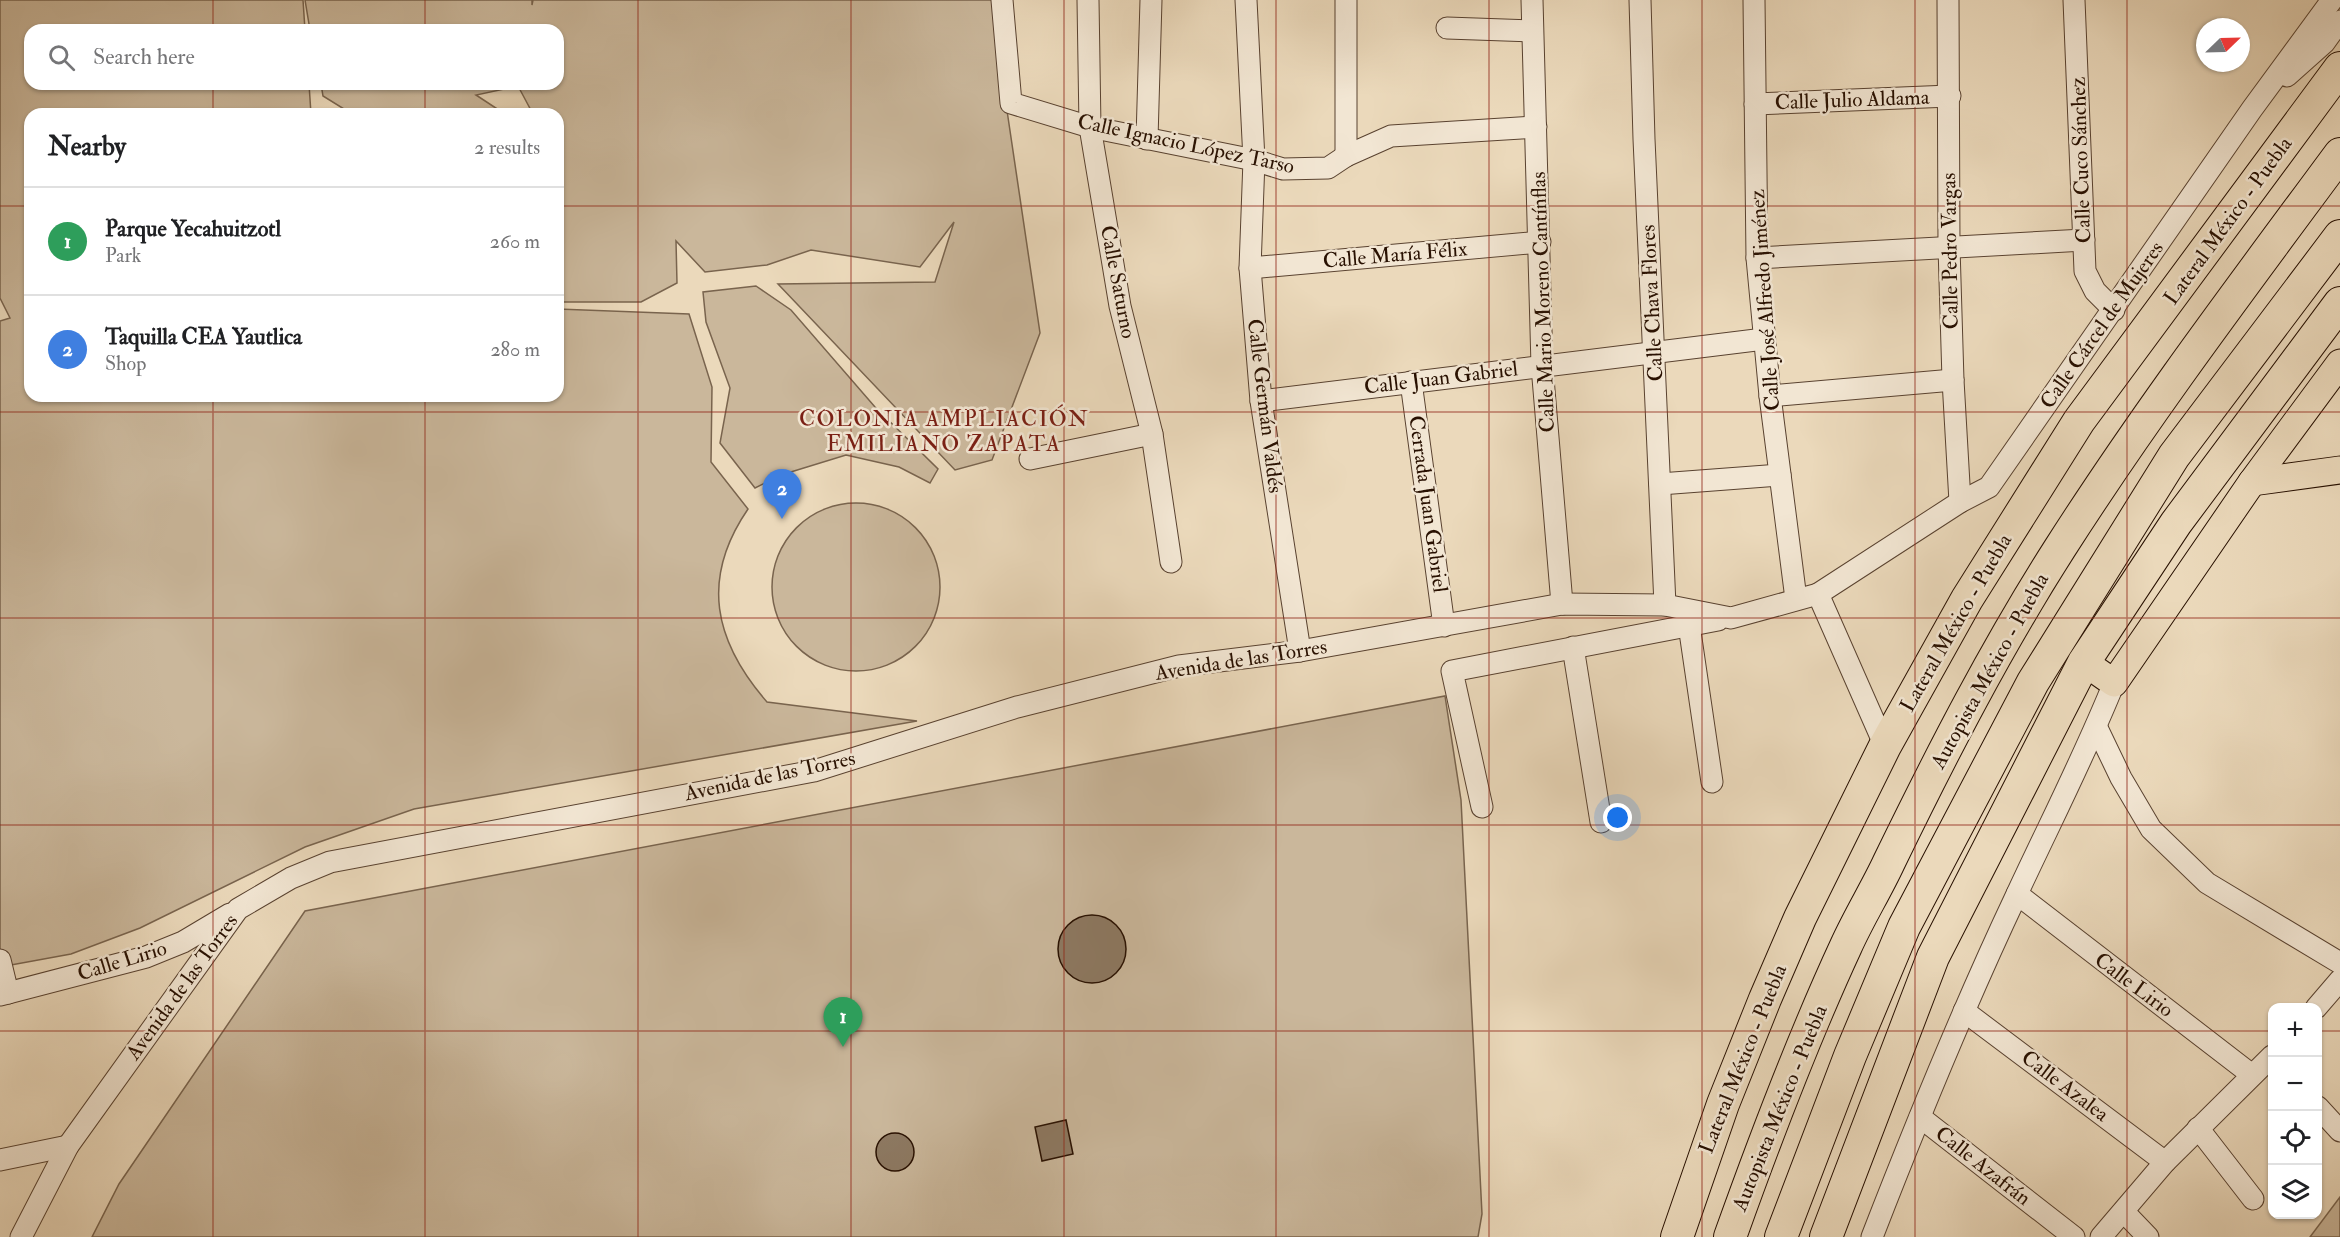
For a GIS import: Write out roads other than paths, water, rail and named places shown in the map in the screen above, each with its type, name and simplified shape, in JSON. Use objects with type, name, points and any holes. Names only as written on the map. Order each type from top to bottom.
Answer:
[{"type":"highway","name":"Lateral México - Puebla","points":[[1677,1237],[1723,1104],[1765,999],[1830,856],[1892,734],[1966,599],[2079,421],[2332,55]]},
{"type":"highway","name":"Autopista México - Puebla","points":[[1730,1237],[1766,1134],[1847,943],[1927,783],[1992,664],[2058,551],[2172,381],[2340,154]]},
{"type":"highway","name":"Autopista México - Puebla","points":[[1781,1237],[1850,1056],[1904,927],[2033,682],[2174,456],[2340,236]]},
{"type":"highway","points":[[1826,1237],[1933,957],[2084,662],[2176,523],[2340,303]]},
{"type":"main road","points":[[2084,662],[2114,683],[2252,482],[2340,363]]},
{"type":"main road","points":[[2252,482],[2340,470]]},
{"type":"street","name":"Calle Ignacio López Tarso","points":[[1002,0],[1011,103],[1090,127],[1254,160],[1283,169],[1328,168],[1346,156],[1391,136],[1536,127]]},
{"type":"street","name":"Calle Saturno","points":[[1088,0],[1090,127],[1120,306],[1152,434],[1170,562]]},
{"type":"street","points":[[1147,139],[1151,0]]},
{"type":"street","name":"Calle Germán Valdés","points":[[1246,0],[1254,160],[1250,268],[1261,400],[1300,651]]},
{"type":"street","points":[[1346,0],[1346,156]]},
{"type":"street","name":"Calle Mario Moreno Cantínflas","points":[[1532,0],[1542,366],[1562,604]]},
{"type":"street","name":"Calle Chava Flores","points":[[1640,0],[1665,605]]},
{"type":"street","name":"Calle José Alfredo Jiménez","points":[[1754,0],[1757,258],[1770,396],[1796,599]]},
{"type":"street","name":"Calle Pedro Vargas","points":[[1948,0],[1949,247],[1960,502]]},
{"type":"street","name":"Calle Cuco Sánchez","points":[[2074,0],[2085,271],[2095,291],[2114,309]]},
{"type":"street","name":"Calle Cárcel de Mujeres","points":[[1818,594],[1960,502],[1989,487],[2252,109],[2332,0]]},
{"type":"street","points":[[2252,109],[2332,55],[2340,21]]},
{"type":"street","points":[[1447,28],[1532,31]]},
{"type":"street","name":"Calle Julio Aldama","points":[[1755,104],[1950,96]]},
{"type":"street","points":[[1757,258],[2084,240]]},
{"type":"street","name":"Calle María Félix","points":[[1250,268],[1540,242]]},
{"type":"street","name":"Calle Juan Gabriel","points":[[1261,400],[1764,339]]},
{"type":"street","points":[[1770,396],[1953,380]]},
{"type":"street","name":"Cerrada Juan Gabriel","points":[[1411,382],[1444,626]]},
{"type":"street","points":[[1030,459],[1152,434]]},
{"type":"street","points":[[1660,484],[1780,475]]},
{"type":"street","points":[[1818,594],[1857,684],[1892,734]]},
{"type":"street","name":"Avenida de las Torres","points":[[1482,807],[1452,671],[1731,618],[1818,594]]},
{"type":"street","name":"Avenida de las Torres","points":[[21,1237],[68,1146],[238,909],[291,878],[330,862],[814,771],[1017,707],[1179,666],[1300,651],[1562,604],[1665,605],[1731,618]]},
{"type":"street","points":[[1689,625],[1712,782]]},
{"type":"street","points":[[1573,647],[1600,822]]},
{"type":"street","points":[[1872,1237],[1964,1011],[2097,728],[2114,683]]},
{"type":"street","points":[[1857,684],[1892,734]]},
{"type":"street","points":[[2097,728],[2121,778],[2151,829],[2207,883],[2340,963]]},
{"type":"street","name":"Calle Lirio","points":[[2017,894],[2252,1075]]},
{"type":"street","name":"Calle Lirio","points":[[4,994],[146,957],[183,942],[238,909]]},
{"type":"street","points":[[0,960],[4,994]]},
{"type":"street","points":[[2320,1003],[2340,980]]},
{"type":"street","name":"Calle Azalea","points":[[1964,1011],[2165,1162]]},
{"type":"street","points":[[2101,1237],[2165,1162],[2268,1061]]},
{"type":"street","points":[[2322,1111],[2340,1131]]},
{"type":"street","name":"Calle Azafrán","points":[[1920,1117],[2074,1237]]},
{"type":"street","points":[[2198,1128],[2253,1199]]},
{"type":"street","points":[[0,1160],[68,1146]]},
{"type":"street","points":[[2124,1212],[2148,1237]]},
{"type":"place","name":"Taquilla CEA Yautlica","points":[[782,519]]},
{"type":"place","name":"Parque Yecahuitzotl","points":[[843,1047]]},
{"type":"district","name":"COLONIA AMPLIACIÓN EMILIANO ZAPATA","points":[[944,432]]}]
